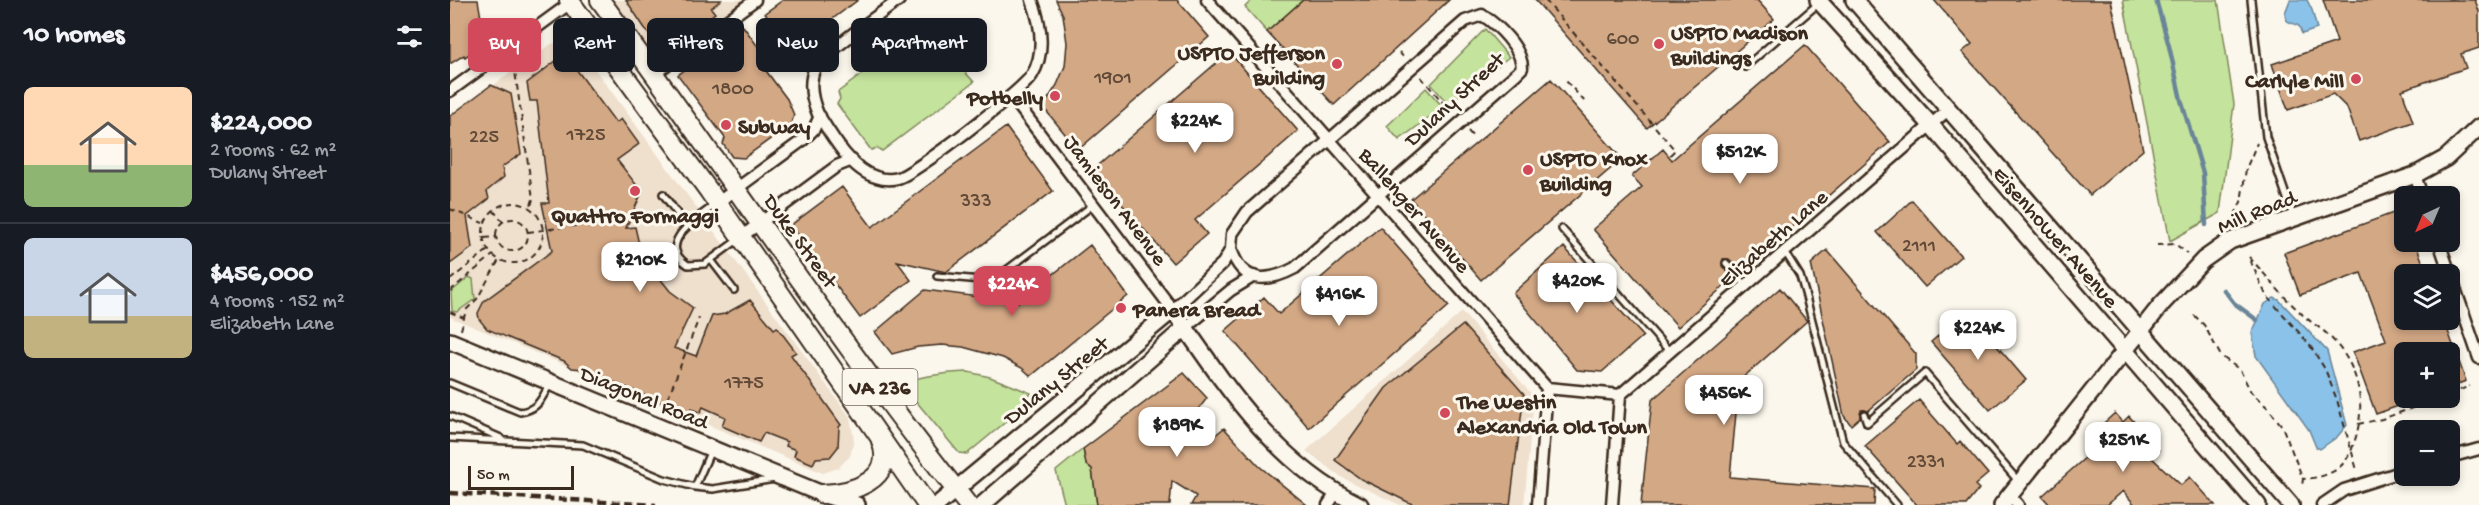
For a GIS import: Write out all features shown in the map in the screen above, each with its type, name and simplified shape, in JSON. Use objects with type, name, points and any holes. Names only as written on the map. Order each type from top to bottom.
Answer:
[{"type":"main road","name":"Duke Street","points":[[600,0],[759,224],[968,505]]},
{"type":"main road","name":"Eisenhower Avenue","points":[[1854,0],[2291,505]]},
{"type":"main road","name":"VA 236","points":[[571,1],[717,203],[927,505]]},
{"type":"main road","name":"Eisenhower Avenue","points":[[1819,1],[1931,125],[2258,505]]},
{"type":"main road","name":"Mill Road","points":[[2010,502],[2020,483],[2141,330],[2184,278],[2217,249],[2230,241],[2415,175],[2453,153],[2479,127]]},
{"type":"main road","name":"Jamieson Avenue","points":[[1173,310],[1206,359],[1257,425],[1332,499],[1360,505]]},
{"type":"main road","name":"Dulany Street","points":[[956,490],[1173,310]]},
{"type":"main road","name":"Dulany Street","points":[[982,505],[1185,328]]},
{"type":"main road","name":"Diagonal Road","points":[[455,338],[551,382],[822,494],[857,505]]},
{"type":"main road","points":[[822,494],[856,489],[871,479],[881,468],[884,458],[879,437]]},
{"type":"main road","points":[[937,505],[956,490]]},
{"type":"main road","name":"Diagonal Road","points":[[822,494],[842,505]]},
{"type":"street","points":[[654,74],[755,0]]},
{"type":"street","points":[[899,0],[819,63],[811,81],[814,106],[860,170],[874,177],[898,179],[911,173],[1012,97],[1033,75],[1040,52],[1040,31],[1032,0]]},
{"type":"street","name":"Ballenger Avenue","points":[[1207,0],[1547,388]]},
{"type":"street","points":[[450,91],[571,1]]},
{"type":"street","name":"Dulany Street","points":[[1173,310],[1223,263],[1231,249],[1232,234],[1247,212],[1466,21],[1482,15],[1491,21],[1518,51],[1522,59],[1522,68],[1295,268],[1278,277],[1254,276],[1231,290],[1185,328]]},
{"type":"street","name":"Jamieson Avenue","points":[[1012,97],[1173,310]]},
{"type":"street","name":"Elizabeth Lane","points":[[1620,395],[1949,109]]},
{"type":"street","points":[[717,203],[803,140],[814,129],[820,116]]},
{"type":"street","points":[[741,237],[837,166],[852,160]]},
{"type":"street","points":[[2415,175],[2419,186]]},
{"type":"street","points":[[1231,249],[1234,260],[1240,268],[1254,276]]},
{"type":"street","points":[[2442,252],[2479,358]]},
{"type":"street","points":[[1538,505],[1547,388],[1620,395],[1612,505]]},
{"type":"street","points":[[2460,455],[2479,449]]},
{"type":"street","points":[[2322,505],[2344,490],[2394,474]]},
{"type":"lane","points":[[2251,0],[2266,137],[2294,218]]},
{"type":"lane","points":[[1745,67],[1819,1]]},
{"type":"lane","points":[[663,194],[687,227]]},
{"type":"lane","points":[[717,203],[677,237],[675,249],[677,254],[688,265],[698,266],[711,260],[741,237]]},
{"type":"lane","points":[[937,276],[992,281],[1094,205]]},
{"type":"lane","points":[[1562,229],[1670,352]]},
{"type":"lane","points":[[1785,252],[1800,276],[1843,442],[1897,505]]},
{"type":"lane","points":[[711,260],[734,290]]},
{"type":"lane","points":[[1726,263],[1746,285]]},
{"type":"lane","points":[[1864,414],[1867,423],[1925,373],[2020,483]]},
{"type":"lane","points":[[450,383],[520,412],[531,410],[537,405],[551,382]]},
{"type":"lane","points":[[450,416],[504,439]]},
{"type":"lane","points":[[450,438],[504,439],[583,445],[664,479],[695,487],[713,489],[784,478]]},
{"type":"lane","points":[[695,487],[712,447]]},
{"type":"path","points":[[1545,0],[1675,150],[1669,156]]},
{"type":"path","points":[[1399,52],[1474,138]]},
{"type":"path","points":[[515,72],[532,199],[530,209]]},
{"type":"path","points":[[1566,81],[1586,103]]},
{"type":"path","points":[[2229,225],[2241,202],[2246,170],[2258,140]]},
{"type":"path","points":[[507,203],[515,203],[530,209],[540,221],[542,229],[543,236],[538,249],[527,259],[513,263],[499,260],[488,250],[483,238],[484,223],[493,210],[507,203]]},
{"type":"path","points":[[450,209],[484,223]]},
{"type":"path","points":[[493,210],[503,222]]},
{"type":"path","points":[[528,232],[626,219]]},
{"type":"path","points":[[518,220],[522,222],[528,232],[525,247],[515,252],[501,247],[496,237],[498,227],[503,222],[518,220]]},
{"type":"path","points":[[483,238],[496,237]]},
{"type":"path","points":[[2157,244],[2175,244],[2187,253]]},
{"type":"path","points":[[450,279],[488,250]]},
{"type":"path","points":[[450,291],[493,255]]},
{"type":"path","points":[[2303,478],[2324,477],[2340,467],[2350,454],[2360,408],[2357,375],[2344,351],[2298,311],[2249,257],[2266,296],[2309,344],[2325,369],[2337,400],[2350,454],[2357,470]]},
{"type":"path","points":[[455,338],[466,310],[477,299],[499,260]]},
{"type":"path","points":[[450,312],[464,318]]},
{"type":"path","points":[[2194,315],[2204,326],[2214,348],[2240,370],[2251,392],[2282,426],[2303,478],[2302,486]]},
{"type":"path","points":[[664,408],[699,318]]},
{"type":"path","points":[[2460,390],[2470,386]]},
{"type":"path","points":[[2358,424],[2382,419],[2412,408]]},
{"type":"shaded area","points":[[609,0],[749,0],[725,18],[647,18],[647,54],[635,37],[635,18],[622,18]]},
{"type":"shaded area","points":[[553,44],[553,72],[597,72],[850,417],[854,440],[850,456],[838,468],[823,473],[450,317],[450,116],[512,72],[541,72],[541,51]]},
{"type":"shaded area","name":"The Westin Alexandria Old Town","points":[[1462,312],[1534,397],[1524,505],[1400,505],[1343,478],[1306,451]]},
{"type":"green space","points":[[1252,0],[1303,0],[1267,32],[1245,7]]},
{"type":"green space","points":[[2123,0],[2218,0],[2234,104],[2220,213],[2170,241]]},
{"type":"green space","points":[[1485,29],[1509,57],[1448,104],[1431,84]]},
{"type":"green space","points":[[865,72],[965,72],[974,82],[882,151],[877,148],[871,150],[837,104],[840,99],[838,92]]},
{"type":"green space","points":[[1426,88],[1443,107],[1399,140],[1387,126]]},
{"type":"green space","points":[[469,277],[473,279],[475,299],[457,312],[452,311],[451,292]]},
{"type":"green space","points":[[968,372],[990,377],[1031,393],[1020,410],[967,454],[959,453],[901,383],[934,375]]},
{"type":"green space","points":[[1083,449],[1086,464],[1092,469],[1097,505],[1065,505],[1056,471]]},
{"type":"water","points":[[2290,0],[2307,0],[2317,29],[2302,34],[2299,26],[2287,21],[2285,13]]},
{"type":"water","points":[[2274,298],[2279,300],[2327,351],[2347,425],[2337,437],[2320,449],[2316,447],[2309,430],[2256,356],[2252,333],[2265,304]]},
{"type":"building","points":[[450,0],[478,0],[481,18],[468,18],[468,55],[450,64]]},
{"type":"building","points":[[626,0],[721,0],[711,8],[715,13],[708,18],[647,18],[647,32]]},
{"type":"building","points":[[783,0],[858,0],[834,18],[769,18],[765,13]]},
{"type":"building","points":[[1056,0],[1177,0],[1209,37],[1078,150],[1043,107],[1057,85],[1065,66],[1067,43],[1063,15]]},
{"type":"building","name":"USPTO Jefferson Building","points":[[1303,0],[1449,0],[1334,105],[1267,32]]},
{"type":"building","name":"USPTO Madison Buildings","points":[[1535,0],[1757,0],[1774,19],[1647,128]]},
{"type":"building","points":[[1934,0],[2111,0],[2143,150],[2090,195],[1962,52],[1972,44]]},
{"type":"building","name":"Carlyle Mill","points":[[2323,0],[2475,0],[2479,11],[2479,48],[2461,54],[2466,68],[2402,90],[2413,122],[2359,141],[2347,108],[2333,94],[2288,110],[2272,64],[2337,42]]},
{"type":"building","points":[[744,27],[756,44],[756,72],[767,72],[787,99],[794,115],[791,124],[744,158],[732,157],[723,144],[725,138],[678,75],[682,72],[744,72]]},
{"type":"building","points":[[1805,45],[1890,142],[1741,272],[1729,259],[1723,259],[1722,266],[1733,278],[1678,327],[1593,229],[1642,187],[1632,176],[1663,149],[1672,160]]},
{"type":"building","points":[[1229,52],[1298,131],[1195,220],[1207,234],[1173,263],[1092,170]]},
{"type":"building","points":[[553,63],[553,72],[578,72],[616,123],[621,119],[639,144],[617,160],[642,192],[626,228],[635,227],[638,240],[651,267],[670,291],[693,308],[674,348],[696,356],[712,316],[725,314],[750,300],[774,329],[777,327],[796,352],[791,355],[841,425],[838,447],[830,457],[816,458],[813,464],[794,456],[796,450],[786,446],[787,442],[764,433],[759,442],[722,426],[725,417],[703,407],[700,413],[691,408],[688,414],[583,369],[572,368],[564,361],[487,329],[479,319],[478,313],[484,301],[552,251],[542,203],[549,203],[537,101],[530,101],[527,83]]},
{"type":"building","name":"USPTO Knox Building","points":[[1551,79],[1622,159],[1481,280],[1411,199]]},
{"type":"building","points":[[491,85],[511,94],[521,154],[502,167],[504,177],[487,191],[489,199],[467,216],[472,248],[450,264],[450,116]]},
{"type":"building","points":[[1006,127],[1053,191],[946,272],[897,261],[911,280],[860,318],[791,225],[842,187],[872,227]]},
{"type":"building","points":[[1912,200],[1961,256],[1925,287],[1877,232]]},
{"type":"building","points":[[2394,213],[2394,252],[2419,252],[2423,264],[2394,264],[2394,330],[2448,330],[2452,342],[2394,342],[2394,408],[2376,414],[2353,352],[2386,340],[2361,273],[2300,295],[2284,253]]},
{"type":"building","points":[[1380,227],[1449,306],[1309,428],[1225,331],[1264,297],[1279,314]]},
{"type":"building","points":[[1090,245],[1128,296],[1031,376],[1022,368],[1003,358],[963,347],[942,345],[918,347],[892,354],[875,332],[925,290],[1018,302]]},
{"type":"building","points":[[1564,247],[1643,336],[1602,372],[1577,370],[1513,293]]},
{"type":"building","points":[[1827,250],[1916,354],[1916,370],[1868,411],[1861,410],[1860,417],[1851,425],[1844,416],[1811,264]]},
{"type":"building","points":[[1780,288],[1807,321],[1739,381],[1730,477],[1875,489],[1874,505],[1641,505],[1652,400]]},
{"type":"building","points":[[1967,311],[2026,380],[1990,410],[1931,342]]},
{"type":"building","name":"The Westin Alexandria Old Town","points":[[1463,325],[1524,394],[1510,505],[1414,505],[1361,479],[1335,460],[1386,388]]},
{"type":"building","points":[[2460,364],[2466,381],[2460,383]]},
{"type":"building","points":[[1184,373],[1207,398],[1198,410],[1214,436],[1224,428],[1259,466],[1307,505],[1191,505],[1196,496],[1172,481],[1170,505],[1097,505],[1092,469],[1086,464],[1083,449]]},
{"type":"building","points":[[1919,400],[1957,444],[1960,441],[1988,474],[1975,485],[1979,489],[1966,505],[1917,505],[1865,446]]},
{"type":"building","points":[[2115,413],[2123,422],[2129,416],[2159,450],[2151,457],[2181,485],[2190,477],[2215,505],[2135,505],[2123,491],[2107,505],[2050,505],[2042,496],[2095,449],[2086,439]]},
{"type":"waterway","points":[[2156,0],[2181,100],[2203,173],[2206,225]]},
{"type":"waterway","points":[[2224,290],[2234,303],[2257,320]]},
{"type":"railway","points":[[450,493],[656,505]]},
{"type":"place","name":"USPTO Madison Buildings","points":[[1659,44]]},
{"type":"place","name":"USPTO Jefferson Building","points":[[1337,64]]},
{"type":"place","name":"Carlyle Mill","points":[[2356,79]]},
{"type":"place","name":"Potbelly","points":[[1055,96]]},
{"type":"place","name":"Subway","points":[[726,125]]},
{"type":"place","name":"USPTO Knox Building","points":[[1528,170]]},
{"type":"place","name":"Quattro Formaggi","points":[[635,191]]},
{"type":"place","name":"Panera Bread","points":[[1121,308]]},
{"type":"place","name":"The Westin Alexandria Old Town","points":[[1445,413]]}]
